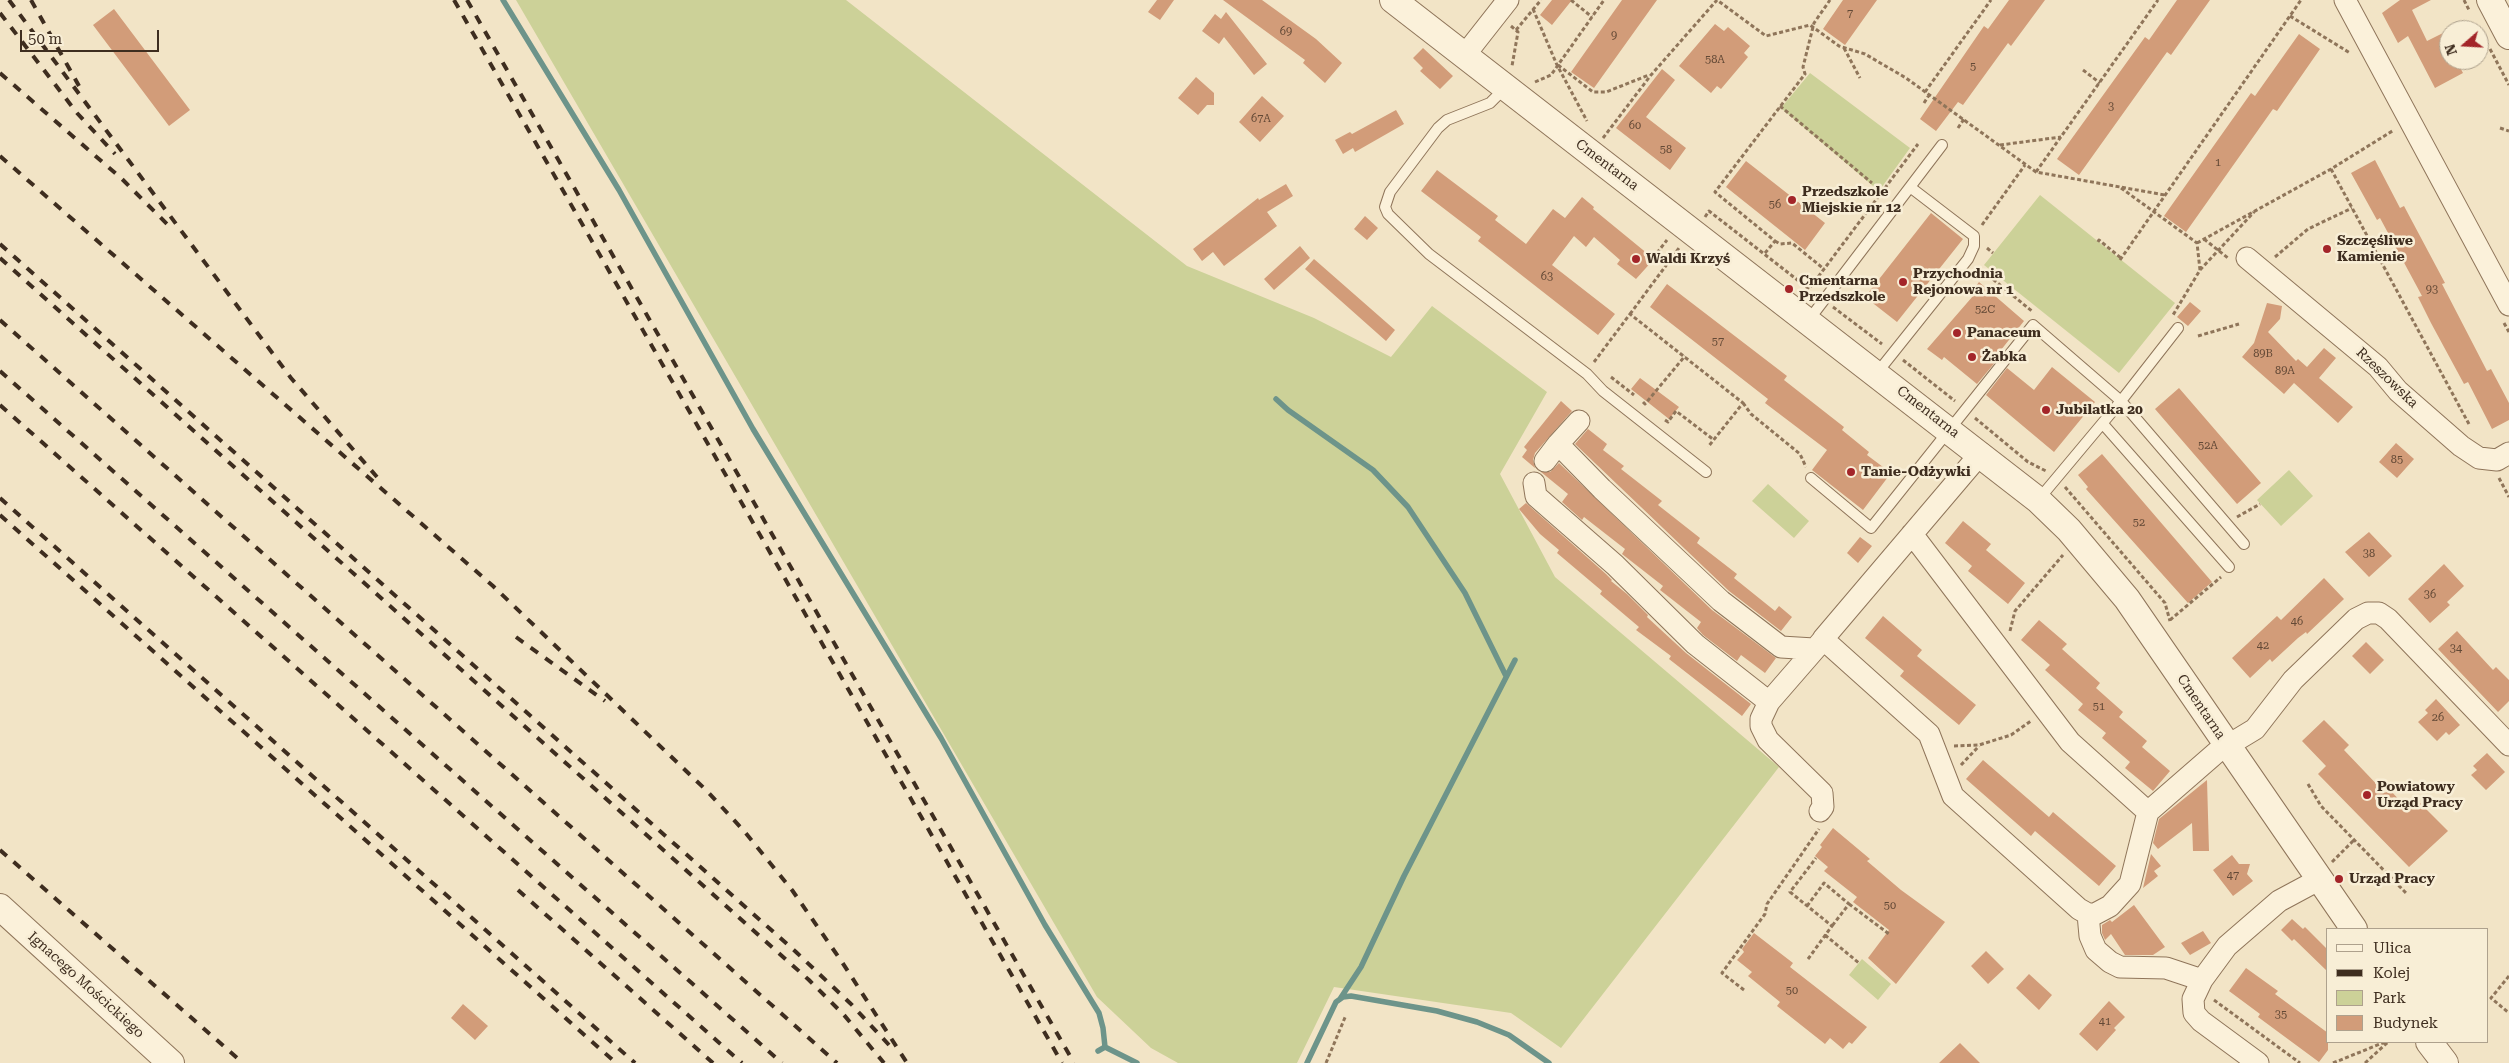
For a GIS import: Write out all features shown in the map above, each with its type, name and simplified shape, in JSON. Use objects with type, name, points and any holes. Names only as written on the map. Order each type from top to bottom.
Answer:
[{"type":"street","name":"Cmentarna","points":[[1393,0],[1878,373],[2038,500],[2069,530],[2127,599],[2228,746],[2326,870],[2354,928]]},
{"type":"street","points":[[1464,56],[1508,0]]},
{"type":"street","points":[[2345,0],[2405,124],[2509,305]]},
{"type":"street","points":[[2490,0],[2509,36]]},
{"type":"street","name":"Rzeszowska","points":[[2253,264],[2378,367],[2398,391],[2461,446],[2479,458],[2497,460],[2509,453]]},
{"type":"street","points":[[1545,461],[1579,421]]},
{"type":"street","points":[[1558,444],[1602,489],[1721,601],[1781,647],[1819,644],[1929,734],[1953,796],[2080,910],[2088,914],[2095,914],[2110,906],[2130,884],[2148,812],[2217,752],[2254,729],[2293,680],[2356,619],[2368,613],[2379,613],[2388,620],[2509,745]]},
{"type":"street","points":[[1821,818],[1824,800],[1817,787],[1764,733],[1761,719],[1769,702],[1981,453]]},
{"type":"street","points":[[1534,483],[1536,496],[1615,566],[1695,644],[1769,702]]},
{"type":"street","points":[[1912,534],[2070,742],[2148,812]]},
{"type":"street","points":[[2258,1063],[2201,1021],[2194,1012],[2193,999],[2204,987],[2227,946],[2252,922],[2279,901],[2326,870]]},
{"type":"street","name":"Ignacego Mościckiego","points":[[0,906],[171,1063]]},
{"type":"street","points":[[2088,914],[2090,936],[2096,950],[2110,962],[2120,967],[2166,968],[2204,987]]},
{"type":"street","points":[[2430,1043],[2445,1063]]},
{"type":"lane","points":[[1505,88],[1490,102],[1447,120],[1438,128],[1390,192],[1385,207],[1388,214],[1429,254],[1587,374],[1603,391],[1706,472]]},
{"type":"lane","points":[[1808,320],[1942,145]]},
{"type":"lane","points":[[1878,373],[1968,259],[1974,246],[1974,236],[1910,187]]},
{"type":"lane","points":[[1811,478],[1871,528],[2033,326],[2122,401],[2244,544]]},
{"type":"lane","points":[[2038,500],[2122,401],[2178,328]]},
{"type":"lane","points":[[2103,424],[2228,570]]},
{"type":"path","points":[[1516,30],[1541,0]]},
{"type":"path","points":[[1571,0],[1592,17]]},
{"type":"path","points":[[1533,82],[1551,75],[1604,0]]},
{"type":"path","points":[[1598,144],[1651,75],[1717,0],[1766,36],[1810,25],[1844,48],[1865,54],[1925,92],[2036,172],[2165,196]]},
{"type":"path","points":[[1824,269],[1792,243],[1780,244],[1775,241],[1715,192],[1805,74],[1803,68],[1813,26],[1830,0]]},
{"type":"path","points":[[1925,92],[1991,0]]},
{"type":"path","points":[[2036,172],[2158,0]]},
{"type":"path","points":[[2098,242],[2099,240],[2121,259],[2301,0]]},
{"type":"path","points":[[1533,10],[1557,65],[1589,126]]},
{"type":"path","points":[[2290,16],[2357,58]]},
{"type":"path","points":[[1844,48],[1860,78]]},
{"type":"path","points":[[1557,65],[1594,92],[1606,92],[1651,75]]},
{"type":"path","points":[[2083,70],[2100,83]]},
{"type":"path","points":[[1924,103],[1929,95]]},
{"type":"path","points":[[1780,106],[1872,183]]},
{"type":"path","points":[[1958,128],[1964,119]]},
{"type":"path","points":[[2197,243],[2331,169],[2405,124]]},
{"type":"path","points":[[2500,128],[2509,131]]},
{"type":"path","points":[[1999,145],[2062,137]]},
{"type":"path","points":[[1974,236],[2025,164]]},
{"type":"path","points":[[2331,169],[2472,429]]},
{"type":"path","points":[[2121,187],[2197,243],[2200,270]]},
{"type":"path","points":[[2253,264],[2308,229],[2352,208]]},
{"type":"path","points":[[2178,328],[2173,314],[2200,270],[2255,210]]},
{"type":"path","points":[[1653,258],[1669,238]]},
{"type":"path","points":[[1765,254],[1775,241]]},
{"type":"path","points":[[1594,363],[1682,243]]},
{"type":"path","points":[[1968,259],[2035,313],[2039,322],[2036,328]]},
{"type":"path","points":[[1630,314],[1743,403],[1708,447]]},
{"type":"path","points":[[2198,336],[2238,324]]},
{"type":"path","points":[[1645,404],[1684,356]]},
{"type":"path","points":[[1586,357],[1601,368]]},
{"type":"path","points":[[1608,374],[1652,410]]},
{"type":"path","points":[[1965,409],[2028,462],[2057,478]]},
{"type":"path","points":[[1660,416],[1668,422],[1676,411],[1714,440]]},
{"type":"path","points":[[2232,520],[2260,504]]},
{"type":"path","points":[[2008,636],[2015,611],[2065,553]]},
{"type":"path","points":[[2170,620],[2228,570]]},
{"type":"path","points":[[1951,746],[1979,745],[2011,735],[2024,726]]},
{"type":"path","points":[[1959,767],[1979,745]]},
{"type":"path","points":[[2308,784],[2321,806],[2407,894]]},
{"type":"path","points":[[1744,990],[1722,973],[1765,914],[1767,904],[1821,818]]},
{"type":"path","points":[[2326,870],[2354,840]]},
{"type":"path","points":[[1816,858],[1790,892],[1832,926]]},
{"type":"path","points":[[1807,906],[1824,884],[1889,934]]},
{"type":"path","points":[[1808,959],[1850,904]]},
{"type":"path","points":[[1825,935],[1859,963]]},
{"type":"path","points":[[2509,976],[2491,998],[2509,1013]]},
{"type":"path","points":[[2204,987],[2300,1063]]},
{"type":"path","points":[[1326,1063],[1346,1015]]},
{"type":"path","points":[[2334,1063],[2384,1043]]},
{"type":"path","points":[[2365,1063],[2385,1043]]},
{"type":"green space","points":[[516,0],[846,0],[1187,266],[1314,318],[1391,357],[1432,306],[1547,392],[1500,474],[1555,577],[1779,767],[1561,1048],[1511,1013],[1334,987],[1297,1063],[1178,1063],[1151,1048],[1097,997]]},
{"type":"green space","points":[[1810,73],[1910,148],[1879,191],[1781,108]]},
{"type":"green space","points":[[2040,195],[2175,303],[2119,373],[1984,265]]},
{"type":"green space","points":[[2289,470],[2313,496],[2281,526],[2257,500]]},
{"type":"green space","points":[[1768,484],[1809,521],[1794,538],[1752,501]]},
{"type":"green space","points":[[1862,959],[1891,984],[1878,1000],[1849,975]]},
{"type":"building","points":[[1157,0],[1174,0],[1160,20],[1148,12]]},
{"type":"building","points":[[1223,0],[1262,0],[1316,39],[1342,63],[1325,83],[1303,63],[1305,60]]},
{"type":"building","points":[[1552,0],[1572,0],[1552,25],[1540,15]]},
{"type":"building","points":[[1622,0],[1657,0],[1594,88],[1571,72]]},
{"type":"building","points":[[1843,0],[1877,0],[1845,45],[1823,29]]},
{"type":"building","points":[[2009,0],[2045,0],[2011,46],[2008,43],[1963,105],[1958,102],[1936,131],[1920,119],[1984,26],[1988,29]]},
{"type":"building","points":[[2177,0],[2210,0],[2171,55],[2167,52],[2079,175],[2057,159],[2145,37],[2149,40]]},
{"type":"building","points":[[2400,0],[2431,0],[2412,10],[2427,41],[2439,35],[2439,70],[2461,70],[2463,73],[2435,88],[2408,36],[2398,43],[2382,13]]},
{"type":"building","points":[[114,9],[190,110],[169,126],[93,25]]},
{"type":"building","points":[[1226,12],[1267,64],[1254,75],[1224,37],[1219,44],[1202,31],[1215,14],[1221,19]]},
{"type":"building","points":[[1715,24],[1724,31],[1728,27],[1750,46],[1744,53],[1748,57],[1721,89],[1717,86],[1711,93],[1679,66]]},
{"type":"building","points":[[2299,34],[2320,49],[2277,111],[2273,109],[2186,232],[2164,216],[2251,93],[2255,96]]},
{"type":"building","points":[[1423,48],[1453,76],[1440,89],[1420,71],[1423,68],[1413,58]]},
{"type":"building","points":[[1662,69],[1675,80],[1646,117],[1686,148],[1670,170],[1616,128]]},
{"type":"building","points":[[1196,77],[1214,93],[1214,105],[1207,105],[1198,115],[1178,98]]},
{"type":"building","points":[[1262,96],[1284,116],[1260,142],[1239,122]]},
{"type":"building","points":[[1396,110],[1404,124],[1355,152],[1353,148],[1343,154],[1335,140],[1350,132],[1352,134]]},
{"type":"building","points":[[2375,160],[2400,208],[2404,206],[2445,283],[2442,284],[2487,371],[2491,369],[2509,403],[2509,420],[2492,429],[2468,382],[2464,384],[2431,323],[2418,297],[2422,296],[2380,218],[2377,220],[2351,173]]},
{"type":"building","points":[[1746,161],[1825,223],[1805,250],[1726,187]]},
{"type":"building","points":[[1437,170],[1498,216],[1495,220],[1526,244],[1553,209],[1565,218],[1582,197],[1594,207],[1593,209],[1654,259],[1636,279],[1617,264],[1620,260],[1594,237],[1586,247],[1574,236],[1552,265],[1615,314],[1598,335],[1478,241],[1481,237],[1421,191]]},
{"type":"building","points":[[1286,184],[1293,196],[1267,212],[1277,226],[1224,266],[1213,252],[1202,261],[1193,249],[1258,198],[1259,200]]},
{"type":"building","name":"Przychodnia Rejonowa nr 1","points":[[1931,213],[1963,239],[1897,322],[1865,297]]},
{"type":"building","points":[[1365,216],[1378,228],[1367,240],[1354,229]]},
{"type":"building","points":[[1300,246],[1310,258],[1274,290],[1264,279]]},
{"type":"building","points":[[1314,259],[1395,330],[1386,341],[1305,269]]},
{"type":"building","points":[[1979,282],[2024,321],[1997,355],[1995,358],[1997,360],[1977,384],[1944,357],[1942,360],[1927,349],[1973,296],[1970,294]]},
{"type":"building","points":[[1667,284],[1787,376],[1784,380],[1844,427],[1842,430],[1869,452],[1867,455],[1891,473],[1863,510],[1812,470],[1827,450],[1765,403],[1768,399],[1650,307]]},
{"type":"building","points":[[2190,302],[2201,311],[2188,326],[2177,317]]},
{"type":"building","points":[[2267,303],[2282,306],[2280,319],[2268,332],[2296,361],[2298,359],[2307,367],[2324,348],[2336,358],[2319,378],[2353,407],[2338,423],[2294,383],[2284,394],[2242,357],[2254,343]]},
{"type":"building","name":"Jubilatka 20","points":[[2052,367],[2095,402],[2054,452],[1986,395],[2007,368],[2034,390]]},
{"type":"building","points":[[1640,378],[1679,407],[1669,419],[1631,389]]},
{"type":"building","points":[[2179,388],[2261,483],[2237,504],[2155,409]]},
{"type":"building","points":[[1561,401],[1572,411],[1535,453],[1533,460],[1535,468],[1522,457],[1527,450],[1524,447]]},
{"type":"building","points":[[1588,429],[1607,444],[1603,450],[1624,466],[1621,469],[1662,501],[1658,505],[1700,538],[1697,543],[1737,574],[1734,578],[1775,611],[1779,606],[1792,617],[1781,631],[1729,591],[1575,444]]},
{"type":"building","points":[[2396,443],[2414,459],[2397,478],[2379,462]]},
{"type":"building","points":[[2102,454],[2212,582],[2188,603],[2086,489],[2088,487],[2078,475]]},
{"type":"building","points":[[1559,463],[1712,610],[1776,658],[1765,673],[1741,655],[1737,661],[1703,635],[1697,628],[1701,622],[1660,590],[1663,586],[1622,554],[1625,549],[1584,517],[1582,520],[1562,502],[1568,494],[1541,472],[1550,472]]},
{"type":"building","points":[[1526,503],[1606,574],[1611,581],[1648,615],[1647,617],[1686,653],[1751,704],[1742,716],[1669,659],[1671,656],[1636,630],[1639,627],[1600,594],[1602,591],[1557,553],[1559,550],[1540,534],[1519,509]]},
{"type":"building","points":[[1963,521],[1991,544],[1986,550],[2025,583],[2008,604],[1968,571],[1972,566],[1945,543]]},
{"type":"building","points":[[2369,532],[2392,556],[2369,577],[2345,552]]},
{"type":"building","points":[[1860,537],[1872,546],[1858,563],[1847,553]]},
{"type":"building","points":[[2444,564],[2464,586],[2447,602],[2450,605],[2430,623],[2408,599]]},
{"type":"building","points":[[2324,578],[2344,599],[2307,634],[2306,632],[2298,638],[2272,662],[2270,659],[2250,678],[2232,658],[2277,616],[2281,620]]},
{"type":"building","points":[[1883,616],[1922,650],[1917,656],[1976,705],[1959,725],[1900,676],[1904,671],[1865,638]]},
{"type":"building","points":[[2039,620],[2067,644],[2062,649],[2100,683],[2096,688],[2123,712],[2119,717],[2147,741],[2142,747],[2170,771],[2153,791],[2125,768],[2130,762],[2102,738],[2106,733],[2078,710],[2083,704],[2045,670],[2050,665],[2021,640]]},
{"type":"building","points":[[2457,631],[2493,670],[2496,667],[2509,680],[2509,701],[2498,712],[2438,649]]},
{"type":"building","points":[[2366,642],[2384,660],[2370,674],[2352,656]]},
{"type":"building","points":[[2436,699],[2460,725],[2449,735],[2446,732],[2437,741],[2418,722],[2428,713],[2425,710]]},
{"type":"building","name":"Powiatowy Urząd Pracy","points":[[2324,720],[2349,745],[2344,750],[2385,793],[2389,789],[2406,807],[2415,798],[2448,831],[2409,867],[2318,774],[2326,766],[2302,741]]},
{"type":"building","points":[[2487,753],[2505,772],[2486,790],[2471,775],[2477,770],[2473,766]]},
{"type":"building","points":[[1983,760],[2049,817],[2053,812],[2116,866],[2099,886],[2035,831],[2031,836],[1966,779]]},
{"type":"building","points":[[2207,780],[2209,851],[2193,851],[2192,823],[2158,849],[2153,843],[2159,819]]},
{"type":"building","points":[[1833,828],[1870,859],[1867,861],[1901,890],[1945,922],[1896,984],[1868,958],[1889,930],[1853,902],[1857,897],[1824,871],[1828,867],[1815,856],[1822,847],[1820,845]]},
{"type":"building","points":[[2151,854],[2161,866],[2154,871],[2158,876],[2143,888]]},
{"type":"building","points":[[2232,855],[2239,864],[2250,864],[2247,874],[2253,881],[2233,896],[2213,870]]},
{"type":"building","points":[[2134,905],[2165,947],[2153,955],[2125,955],[2111,934],[2105,940],[2102,933],[2102,925],[2110,920],[2112,922]]},
{"type":"building","points":[[2292,919],[2303,929],[2305,927],[2326,948],[2326,970],[2294,939],[2292,941],[2281,930]]},
{"type":"building","points":[[2203,931],[2211,943],[2190,955],[2181,943]]},
{"type":"building","points":[[1754,933],[1793,963],[1790,967],[1867,1027],[1852,1044],[1849,1042],[1843,1049],[1830,1038],[1825,1044],[1777,1006],[1780,1002],[1748,976],[1752,972],[1737,960],[1744,952],[1742,949]]},
{"type":"building","points":[[1986,951],[2004,969],[1988,984],[1971,966]]},
{"type":"building","points":[[2246,968],[2278,991],[2275,994],[2326,1032],[2328,1050],[2319,1062],[2258,1017],[2260,1014],[2229,991]]},
{"type":"building","points":[[2029,974],[2052,995],[2039,1010],[2016,988]]},
{"type":"building","points":[[2109,1001],[2125,1017],[2097,1051],[2079,1034]]},
{"type":"building","points":[[463,1004],[488,1026],[475,1040],[451,1018]]},
{"type":"building","points":[[1960,1043],[1980,1063],[1939,1063]]},
{"type":"waterway","points":[[503,0],[619,190],[753,429],[941,738],[1045,925],[1099,1013],[1105,1047]]},
{"type":"waterway","points":[[1276,399],[1288,410],[1373,470],[1408,507],[1465,593],[1506,676]]},
{"type":"waterway","points":[[1340,999],[1361,967],[1404,876],[1515,660]]},
{"type":"waterway","points":[[1307,1063],[1336,1002],[1343,997],[1351,996],[1437,1011],[1477,1022],[1509,1035],[1549,1063]]},
{"type":"waterway","points":[[1098,1051],[1105,1047],[1137,1063]]},
{"type":"railway","points":[[9,0],[291,378],[377,477]]},
{"type":"railway","points":[[31,0],[79,86]]},
{"type":"railway","points":[[454,0],[1062,1063]]},
{"type":"railway","points":[[467,0],[1074,1063]]},
{"type":"railway","points":[[0,13],[77,113],[115,154]]},
{"type":"railway","points":[[0,73],[122,179],[172,229]]},
{"type":"railway","points":[[0,156],[493,586],[707,791],[744,831],[792,890],[842,962],[907,1063]]},
{"type":"railway","points":[[0,244],[796,952],[851,1004],[889,1045]]},
{"type":"railway","points":[[0,258],[809,980],[844,1015],[884,1063]]},
{"type":"railway","points":[[0,320],[837,1063]]},
{"type":"railway","points":[[0,371],[782,1063]]},
{"type":"railway","points":[[0,405],[742,1063]]},
{"type":"railway","points":[[0,498],[635,1063]]},
{"type":"railway","points":[[0,515],[616,1063]]},
{"type":"railway","points":[[516,637],[605,701]]},
{"type":"railway","points":[[0,850],[243,1063]]},
{"type":"railway","points":[[518,890],[713,1063]]},
{"type":"place","name":"Przedszkole Miejskie nr 12","points":[[1792,200]]},
{"type":"place","name":"Szczęśliwe Kamienie","points":[[2327,249]]},
{"type":"place","name":"Waldi Krzyś","points":[[1636,259]]},
{"type":"place","name":"Przychodnia Rejonowa nr 1","points":[[1903,282]]},
{"type":"place","name":"Cmentarna Przedszkole","points":[[1789,289]]},
{"type":"place","name":"Panaceum","points":[[1957,333]]},
{"type":"place","name":"Żabka","points":[[1972,357]]},
{"type":"place","name":"Jubilatka 20","points":[[2046,410]]},
{"type":"place","name":"Tanie-Odżywki","points":[[1851,472]]},
{"type":"place","name":"Powiatowy Urząd Pracy","points":[[2367,795]]},
{"type":"place","name":"Urząd Pracy","points":[[2339,879]]}]
